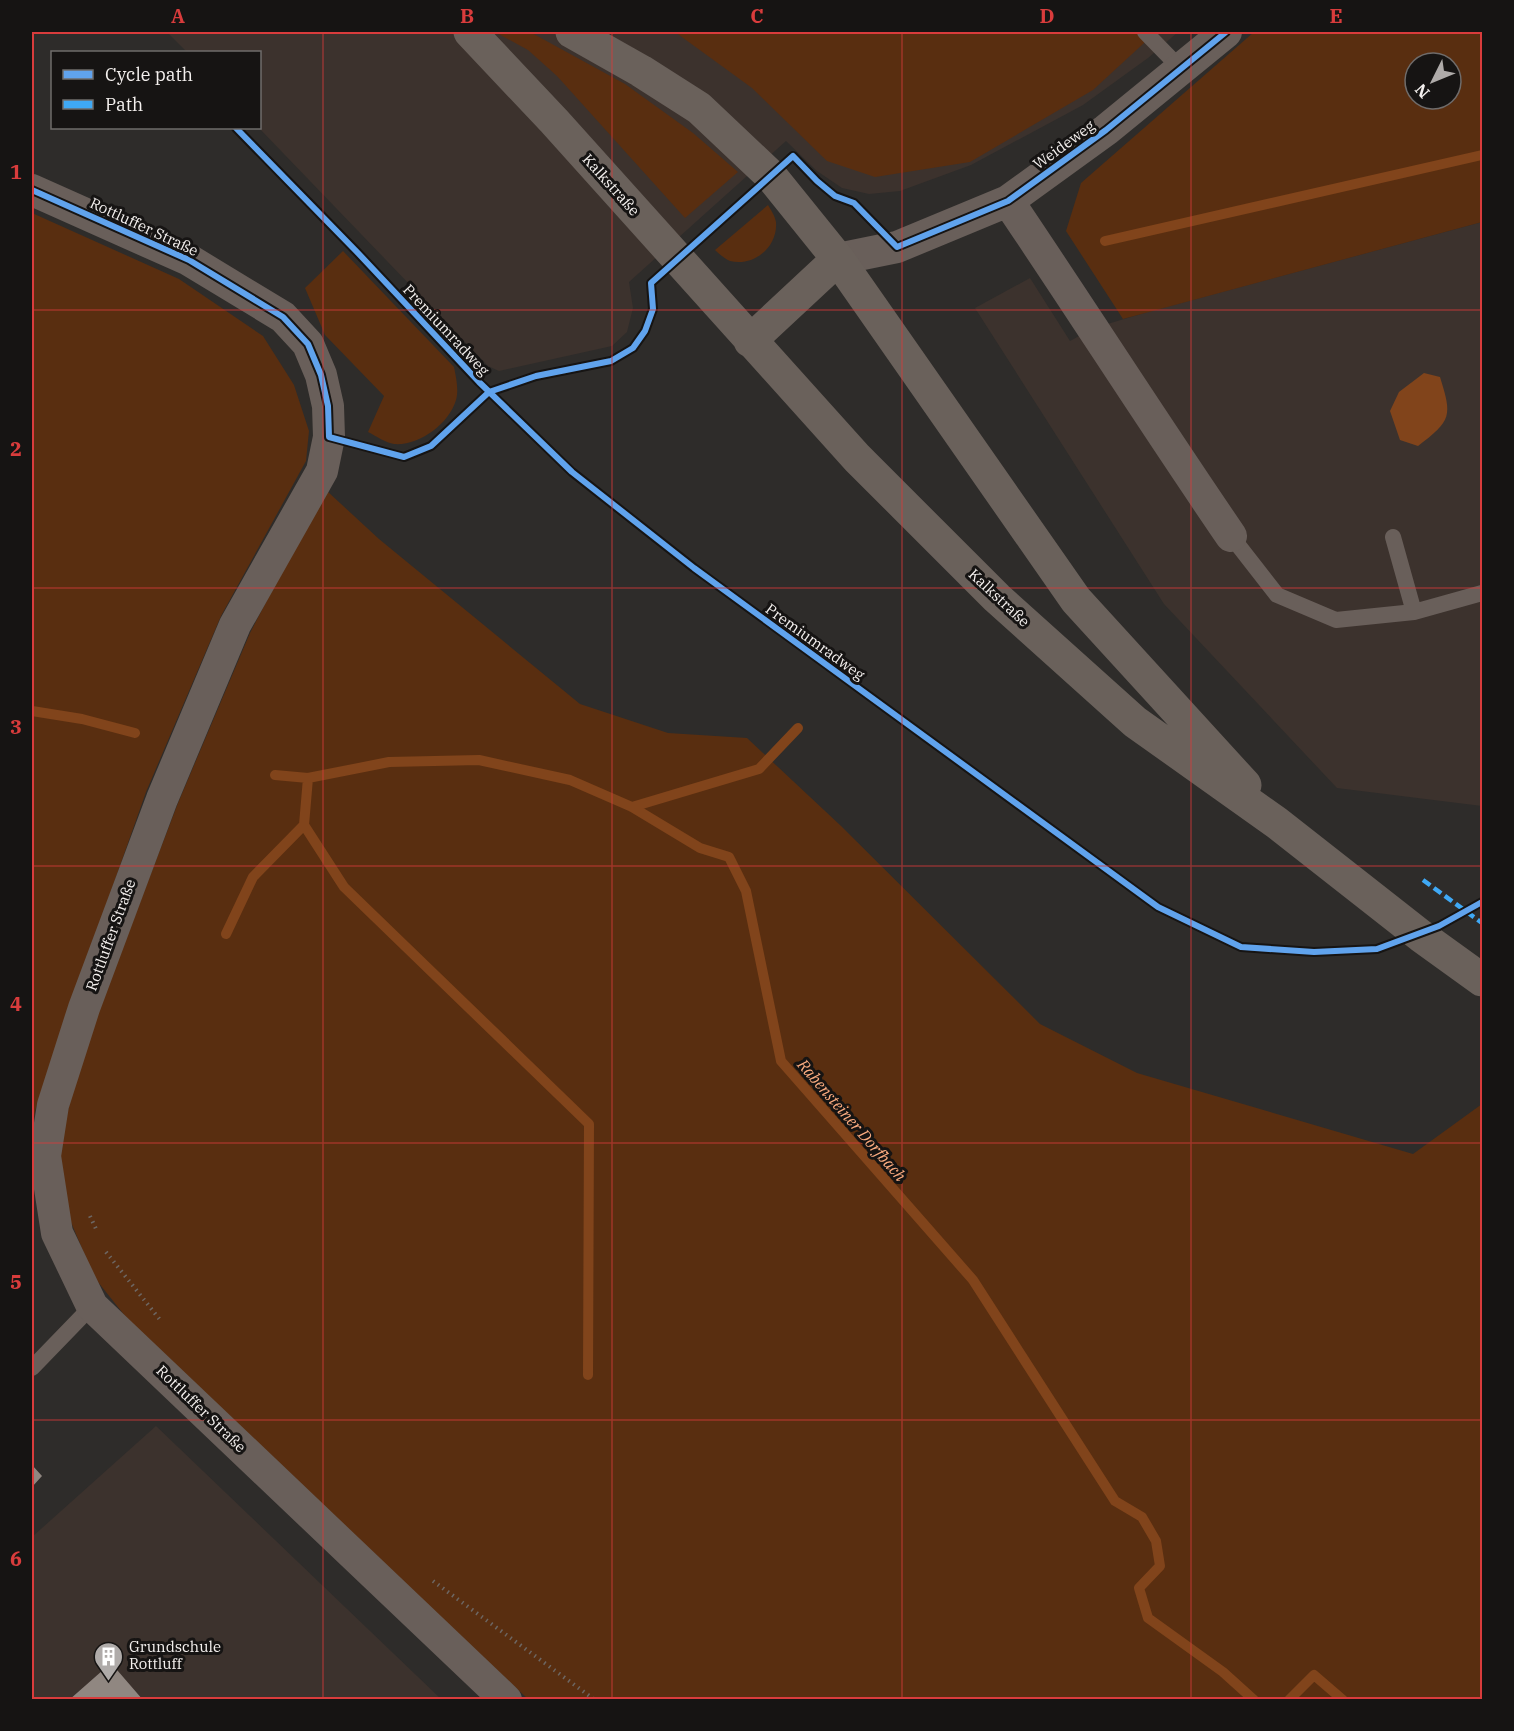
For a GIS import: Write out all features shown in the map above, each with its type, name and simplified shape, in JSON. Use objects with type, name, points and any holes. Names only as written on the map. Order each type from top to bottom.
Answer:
[{"type":"main road","name":"Kalkstraße","points":[[470,32],[554,121],[857,458],[997,598],[1135,722],[1277,823],[1482,980]]},
{"type":"main road","name":"Kalkstraße","points":[[572,32],[641,71],[699,108],[771,176],[838,259],[1076,600],[1234,771],[1277,823]]},
{"type":"main road","points":[[750,341],[838,259]]},
{"type":"street","name":"Weideweg","points":[[838,259],[897,247],[1008,201],[1106,130],[1226,32]]},
{"type":"street","name":"Rottluffer Straße","points":[[32,190],[189,260],[283,317],[308,345],[321,375],[328,406],[329,437],[322,471],[231,636],[162,799],[84,1008],[53,1105],[45,1156],[44,1232],[92,1306],[506,1700]]},
{"type":"street","points":[[1008,201],[1231,536]]},
{"type":"lane","points":[[1145,32],[1181,69]]},
{"type":"lane","points":[[1231,536],[1277,595],[1336,620],[1414,612],[1482,593]]},
{"type":"lane","points":[[1394,537],[1414,612]]},
{"type":"lane","points":[[32,1368],[92,1306]]},
{"type":"path","points":[[87,1208],[100,1240]]},
{"type":"path","points":[[104,1250],[167,1328]]},
{"type":"path","points":[[430,1578],[595,1700]]},
{"type":"shaded area","points":[[167,32],[1178,32],[1148,58],[1083,105],[971,165],[900,191],[869,194],[842,188],[817,171],[786,141],[629,282],[633,308],[627,332],[612,346],[499,371],[488,366],[260,129],[261,51],[186,51]]},
{"type":"shaded area","points":[[495,32],[530,32],[625,84],[693,133],[738,172],[685,218],[557,76],[528,50]]},
{"type":"shaded area","points":[[675,32],[1156,32],[1093,90],[970,162],[875,177],[827,161],[752,88]]},
{"type":"shaded area","points":[[1254,32],[1482,32],[1482,222],[1123,319],[1066,231],[1081,183]]},
{"type":"shaded area","points":[[768,205],[776,222],[776,231],[763,253],[748,261],[739,262],[728,260],[715,250]]},
{"type":"shaded area","points":[[32,213],[179,279],[263,336],[294,385],[309,431],[306,461],[221,616],[146,792],[50,1064],[35,1111],[32,1133]]},
{"type":"shaded area","points":[[1482,222],[1482,806],[1337,788],[1164,604],[975,308],[1030,278],[1070,341],[1094,328],[1151,311]]},
{"type":"shaded area","points":[[343,251],[454,367],[457,392],[452,409],[432,432],[413,441],[394,444],[368,432],[384,396],[325,335],[305,288]]},
{"type":"shaded area","points":[[1424,373],[1440,377],[1447,409],[1443,423],[1418,446],[1400,440],[1390,411],[1399,392]]},
{"type":"shaded area","points":[[327,491],[379,539],[580,704],[668,733],[747,738],[840,825],[1040,1024],[1137,1073],[1413,1154],[1482,1104],[1482,1699],[528,1699],[153,1351],[94,1277],[68,1215],[58,1156],[79,1061],[178,803],[250,633],[315,508]]},
{"type":"shaded area","points":[[156,1426],[441,1699],[32,1699],[32,1537]]},
{"type":"building","points":[[32,1465],[42,1476],[32,1487]]},
{"type":"building","name":"Grundschule Rottluff","points":[[111,1663],[143,1700],[69,1700]]},
{"type":"waterway","points":[[1105,241],[1482,155]]},
{"type":"waterway","name":"Rabensteiner Dorfbach","points":[[32,711],[82,719],[135,733]]},
{"type":"waterway","points":[[632,807],[759,769],[798,728]]},
{"type":"waterway","name":"Rabensteiner Dorfbach","points":[[275,775],[308,778],[389,762],[479,760],[570,780],[632,807],[700,848],[729,857],[746,891],[781,1061],[973,1280],[1115,1501],[1142,1517],[1156,1541],[1160,1566],[1139,1588],[1148,1618],[1223,1672],[1254,1700]]},
{"type":"waterway","points":[[308,778],[304,825],[344,887],[589,1124],[588,1375]]},
{"type":"waterway","points":[[226,934],[253,877],[304,825]]},
{"type":"waterway","name":"Rabensteiner Dorfbach","points":[[1289,1700],[1314,1675],[1343,1700]]},
{"type":"marked path","points":[[1423,880],[1482,923]]},
{"type":"cycle path","points":[[32,190],[189,260],[283,317],[308,344],[321,375],[328,406],[329,437],[404,457],[431,446],[489,392],[536,376],[611,361],[633,348],[645,331],[653,309],[651,283],[793,156],[835,196],[854,203],[897,247],[1008,201],[1106,130],[1226,32]]},
{"type":"cycle path","name":"Premiumradweg","points":[[237,129],[479,382],[572,472],[694,568],[1158,907],[1241,947],[1314,952],[1377,949],[1439,926],[1482,902]]},
{"type":"place","name":"Grundschule Rottluff","points":[[108,1682]]}]
